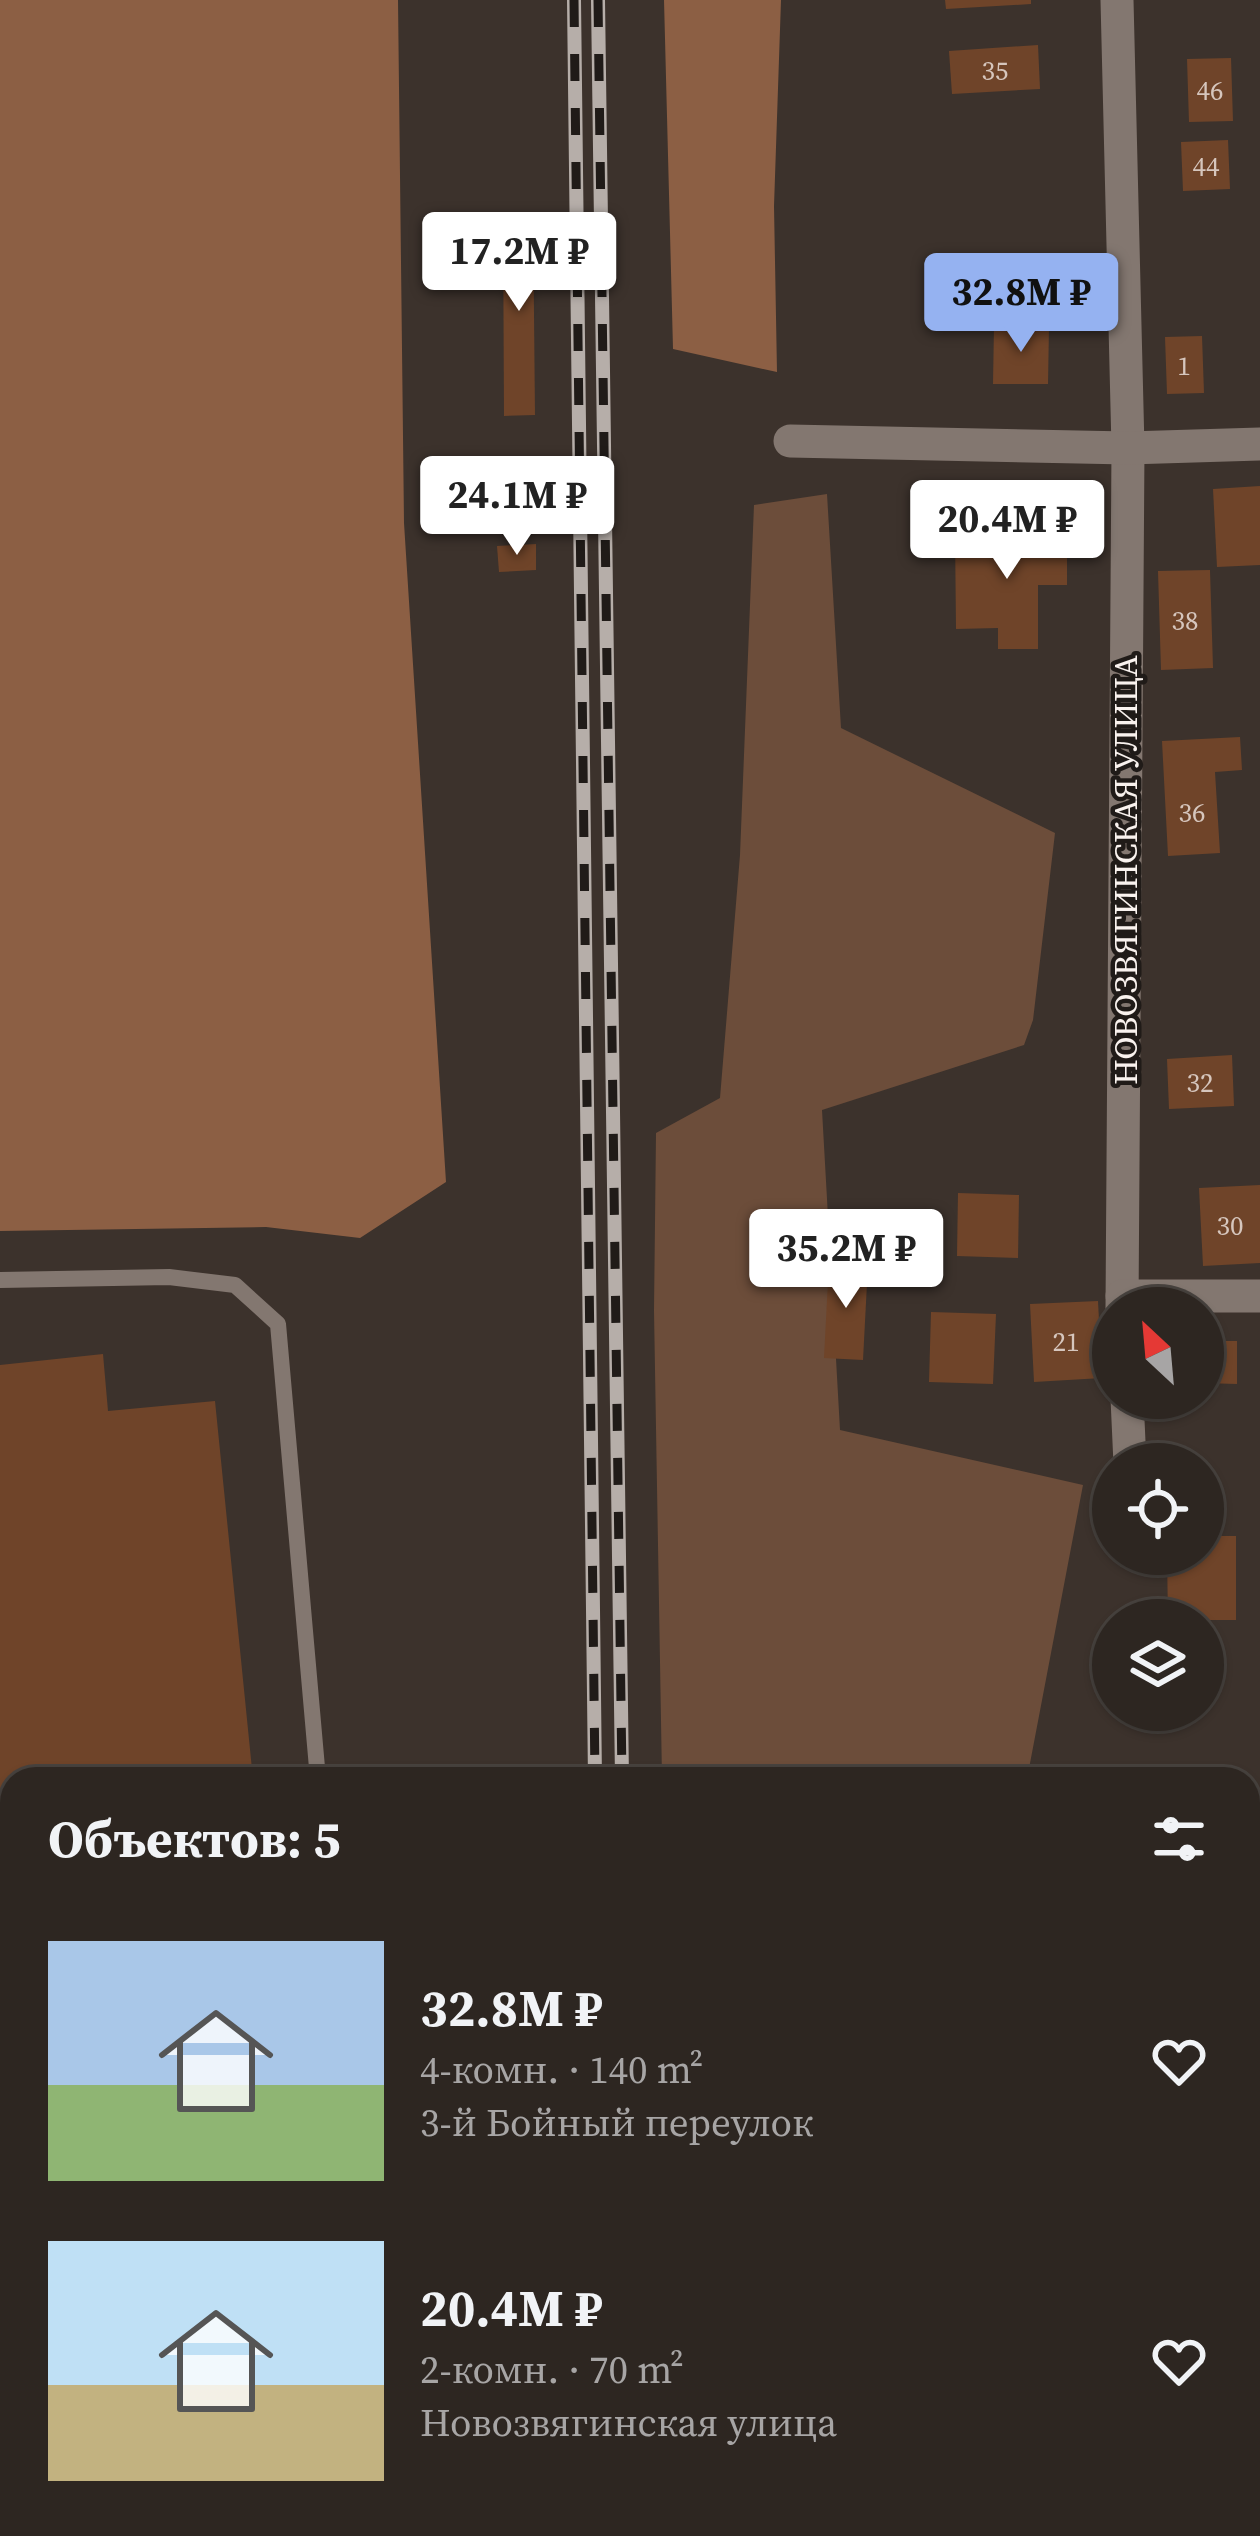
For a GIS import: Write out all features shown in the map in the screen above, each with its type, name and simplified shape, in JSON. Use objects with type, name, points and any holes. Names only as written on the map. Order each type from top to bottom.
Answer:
[{"type":"street","name":"НОВОЗВЯГИНСКАЯ УЛИЦА","points":[[1117,0],[1128,448],[1122,1287]]},
{"type":"street","points":[[790,441],[1128,448],[1260,444]]},
{"type":"street","points":[[1224,1298],[1260,1297]]},
{"type":"lane","points":[[0,1280],[169,1277],[235,1285],[278,1324],[317,1767]]},
{"type":"shaded area","points":[[0,0],[398,0],[404,523],[446,1182],[360,1238],[266,1227],[0,1231]]},
{"type":"shaded area","points":[[664,0],[781,0],[774,206],[777,372],[673,349]]},
{"type":"shaded area","points":[[827,494],[841,728],[1055,833],[1033,1020],[1024,1045],[822,1110],[840,1430],[1083,1485],[1029,1767],[662,1767],[654,1311],[656,1133],[720,1098],[740,855],[754,505]]},
{"type":"building","points":[[945,0],[1031,0],[1031,4],[946,9]]},
{"type":"building","points":[[1038,45],[1040,89],[952,94],[949,51]]},
{"type":"building","points":[[1231,58],[1233,121],[1189,122],[1187,59]]},
{"type":"building","points":[[1228,140],[1230,189],[1183,191],[1181,142]]},
{"type":"building","points":[[503,212],[533,212],[535,415],[504,416]]},
{"type":"building","points":[[989,254],[990,306],[944,307],[942,255]]},
{"type":"building","points":[[994,326],[1049,327],[1048,384],[993,384]]},
{"type":"building","points":[[1202,336],[1204,393],[1167,394],[1165,337]]},
{"type":"building","points":[[1260,486],[1260,565],[1217,567],[1213,489]]},
{"type":"building","points":[[1067,532],[1067,585],[1038,585],[1038,649],[998,649],[998,628],[956,629],[955,533]]},
{"type":"building","points":[[536,544],[536,570],[499,572],[497,546]]},
{"type":"building","points":[[1210,570],[1213,668],[1161,670],[1158,571]]},
{"type":"building","points":[[1240,737],[1242,770],[1215,772],[1220,853],[1168,856],[1162,741]]},
{"type":"building","points":[[1232,1055],[1234,1106],[1169,1109],[1167,1059]]},
{"type":"building","points":[[1260,1185],[1260,1263],[1203,1266],[1199,1188]]},
{"type":"building","points":[[958,1193],[1019,1195],[1018,1258],[957,1256]]},
{"type":"building","points":[[829,1262],[868,1264],[863,1360],[824,1358]]},
{"type":"building","points":[[1092,1301],[1092,1379],[1034,1382],[1030,1304]]},
{"type":"building","points":[[931,1312],[996,1314],[993,1384],[929,1382]]},
{"type":"building","points":[[1224,1341],[1237,1341],[1237,1384],[1224,1384]]},
{"type":"building","points":[[103,1354],[108,1411],[215,1401],[252,1767],[0,1767],[0,1365]]},
{"type":"building","points":[[1224,1536],[1236,1536],[1236,1620],[1224,1620],[1224,1599],[1168,1599],[1167,1575],[1224,1575]]},
{"type":"railway","points":[[574,0],[595,1767]]},
{"type":"railway","points":[[598,0],[622,1767]]}]
